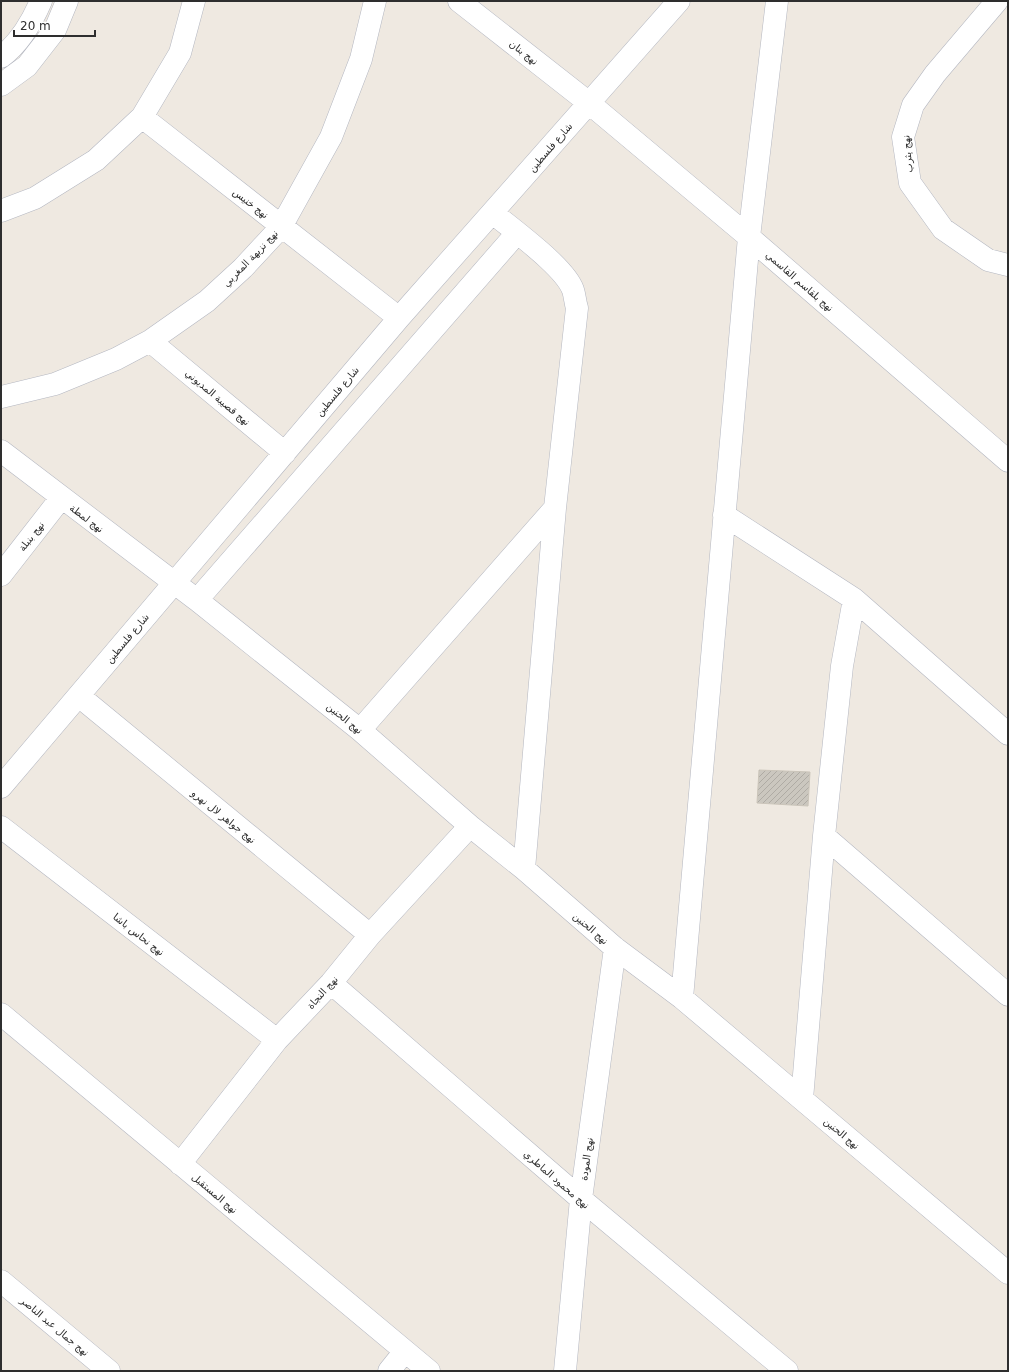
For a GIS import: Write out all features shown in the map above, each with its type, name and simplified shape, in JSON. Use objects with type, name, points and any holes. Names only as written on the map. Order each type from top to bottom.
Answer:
[{"type":"street","points":[[1,56],[10,50],[33,20],[41,1]]},
{"type":"street","points":[[1,85],[27,66],[55,30],[67,1]]},
{"type":"street","points":[[1,211],[34,198],[96,160],[142,117],[180,52],[194,1]]},
{"type":"street","name":"نهج نزيهة المغربي","points":[[1,397],[55,384],[116,359],[150,341],[207,301],[243,268],[281,227],[331,137],[361,58],[375,1]]},
{"type":"street","name":"نهج بنان","points":[[459,1],[589,103]]},
{"type":"street","name":"شارع فلسطين","points":[[1,787],[400,318],[678,1]]},
{"type":"street","points":[[682,998],[749,237],[777,1]]},
{"type":"street","points":[[999,1],[1008,8]]},
{"type":"street","name":"نهج يثرب","points":[[999,1],[935,74],[913,105],[903,137],[910,183],[943,229],[988,260],[1008,265]]},
{"type":"street","name":"نهج بلقاسم القاسمي","points":[[589,103],[749,237],[1008,461]]},
{"type":"street","name":"نهج خنيس","points":[[142,117],[281,227],[400,318]]},
{"type":"street","points":[[493,213],[550,260],[564,275],[573,289],[577,308],[556,508],[524,869]]},
{"type":"street","points":[[197,600],[517,233]]},
{"type":"street","name":"نهج قصيبة المديوني","points":[[150,341],[285,452]]},
{"type":"street","name":"نهج لمطة","points":[[1,451],[60,498],[174,583]]},
{"type":"street","name":"نهج بنبلة","points":[[1,575],[60,498]]},
{"type":"street","points":[[360,730],[556,508]]},
{"type":"street","points":[[724,515],[854,599],[1008,734]]},
{"type":"street","name":"نهج الحنين","points":[[174,583],[360,730],[470,826],[524,869],[615,948],[682,998],[1008,1273]]},
{"type":"street","points":[[802,1099],[824,836],[842,666],[854,599]]},
{"type":"street","name":"نهج جواهر لال نهرو","points":[[79,696],[370,935]]},
{"type":"street","name":"نهج النجاة","points":[[180,1164],[276,1040],[330,983],[370,935],[470,826]]},
{"type":"street","name":"نهج نحاس باشا","points":[[1,827],[276,1040]]},
{"type":"street","points":[[824,836],[1008,995]]},
{"type":"street","name":"نهج المودة","points":[[565,1371],[581,1199],[615,948]]},
{"type":"street","name":"نهج محمود الماطري","points":[[330,983],[581,1199],[787,1371]]},
{"type":"street","name":"نهج المستقبل","points":[[1,1014],[429,1371]]},
{"type":"street","name":"نهج جمال عبد الناصر","points":[[1,1281],[109,1371]]},
{"type":"street","points":[[389,1371],[405,1351]]},
{"type":"building","points":[[759,770],[810,772],[808,806],[757,803]]}]
